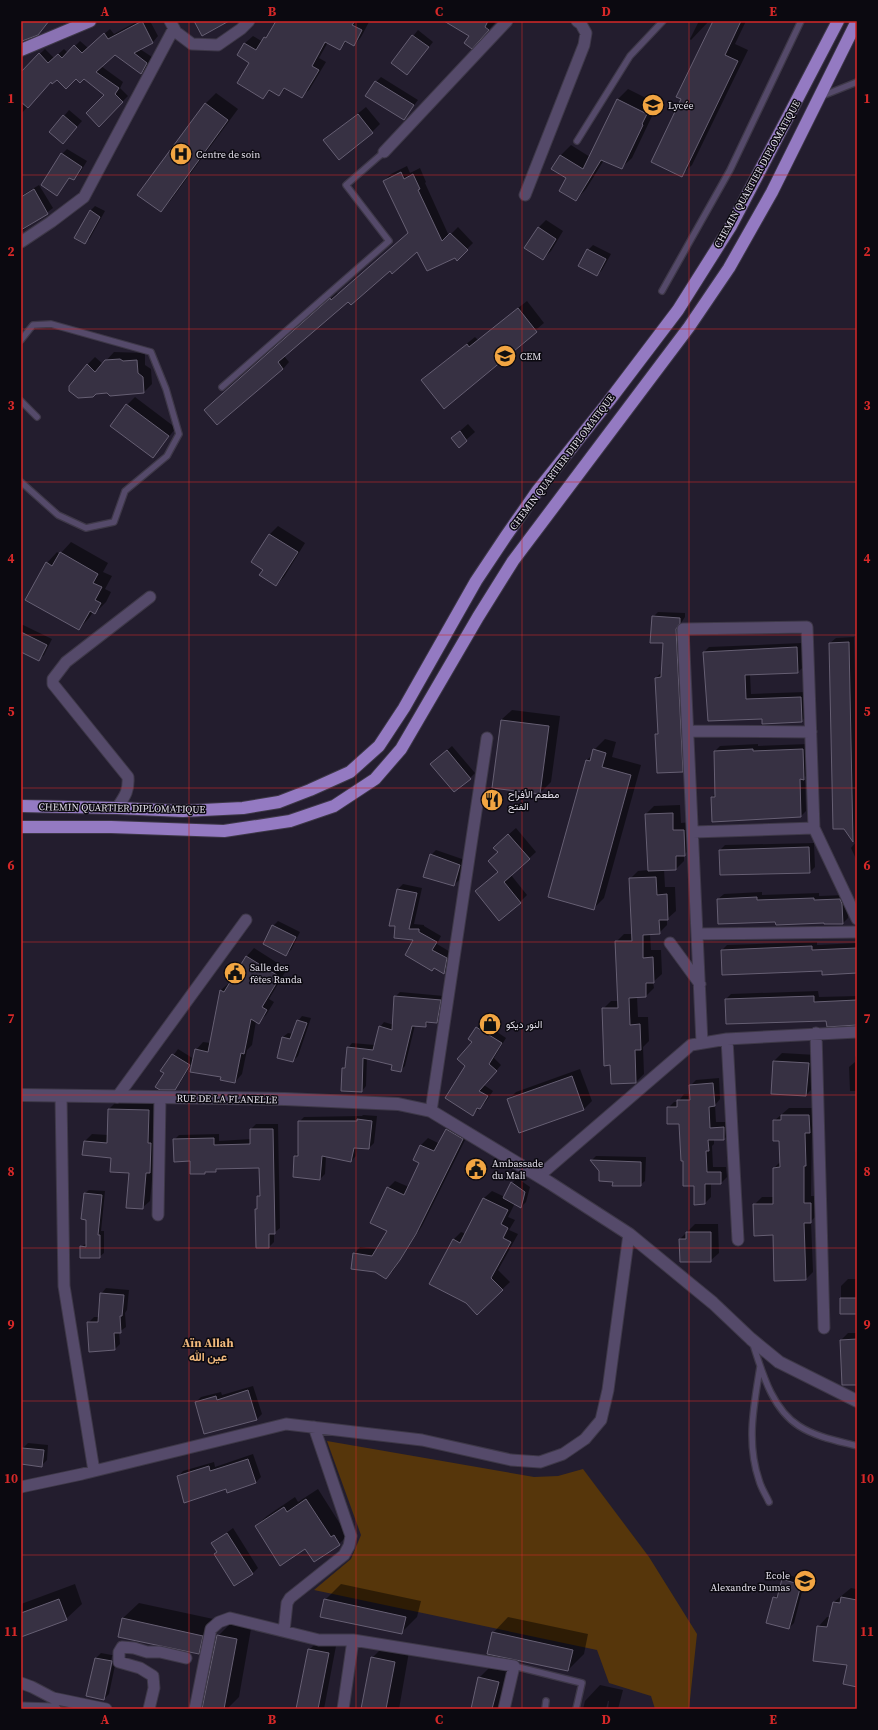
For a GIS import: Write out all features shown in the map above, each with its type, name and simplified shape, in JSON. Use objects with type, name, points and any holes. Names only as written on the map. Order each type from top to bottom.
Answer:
[{"type":"highway","name":"CHEMIN QUARTIER DIPLOMATIQUE","points":[[21,806],[183,811],[243,808],[279,802],[350,772],[379,746],[408,701],[476,582],[506,536],[538,490],[609,401],[678,310],[727,233],[838,21]]},
{"type":"highway","points":[[21,827],[111,827],[224,831],[290,821],[305,816],[334,806],[375,779],[401,749],[478,617],[513,561],[689,327],[729,268],[772,192],[857,21]]},
{"type":"main road","points":[[21,50],[90,21]]},
{"type":"street","points":[[21,242],[84,197],[172,25],[192,44],[218,44],[241,29],[249,21]]},
{"type":"street","points":[[384,152],[507,21]]},
{"type":"street","points":[[525,194],[584,45],[586,33],[581,24],[577,21]]},
{"type":"street","points":[[117,808],[127,793],[129,787],[128,777],[53,684],[53,679],[66,662],[150,597]]},
{"type":"street","points":[[702,1043],[683,629],[807,627],[814,828],[857,919]]},
{"type":"street","points":[[688,731],[811,732]]},
{"type":"street","points":[[431,1111],[487,738]]},
{"type":"street","points":[[693,832],[814,828]]},
{"type":"street","points":[[117,1097],[246,920]]},
{"type":"street","points":[[697,934],[857,932]]},
{"type":"street","points":[[670,943],[700,984]]},
{"type":"street","points":[[539,1176],[691,1045],[727,1039],[816,1033],[857,1032]]},
{"type":"street","points":[[816,1033],[824,1328]]},
{"type":"street","points":[[727,1039],[738,1240]]},
{"type":"street","name":"RUE DE LA FLANELLE","points":[[21,1096],[285,1099],[398,1104],[431,1111],[539,1176],[629,1234],[714,1303],[751,1339],[779,1362],[857,1401]]},
{"type":"street","points":[[60,1096],[64,1286],[94,1471]]},
{"type":"street","points":[[158,1215],[160,1098]]},
{"type":"street","points":[[21,1487],[94,1471],[286,1424],[314,1426],[422,1440],[511,1460],[540,1462],[563,1454],[585,1439],[601,1420],[608,1390],[629,1234]]},
{"type":"street","points":[[284,1631],[287,1603],[290,1598],[344,1555],[350,1546],[351,1536],[314,1426]]},
{"type":"street","points":[[195,1709],[211,1629],[219,1622],[230,1618],[319,1640],[353,1640],[514,1666],[504,1709]]},
{"type":"street","points":[[343,1709],[353,1640]]},
{"type":"street","points":[[149,1709],[154,1688],[152,1676],[140,1668],[119,1662],[119,1652],[122,1647],[134,1648],[147,1652],[160,1652],[186,1658]]},
{"type":"street","points":[[21,1683],[53,1698],[106,1709]]},
{"type":"street","points":[[21,1708],[54,1709]]},
{"type":"lane","points":[[577,141],[630,56],[663,21]]},
{"type":"lane","points":[[662,291],[730,170],[801,21]]},
{"type":"lane","points":[[818,98],[857,82]]},
{"type":"lane","points":[[222,387],[389,241],[346,185],[384,152]]},
{"type":"lane","points":[[21,340],[33,325],[51,324],[151,352],[166,389],[180,434],[167,456],[125,491],[114,522],[86,528],[58,515],[21,482]]},
{"type":"lane","points":[[21,401],[37,417]]},
{"type":"lane","points":[[751,1339],[768,1386],[781,1409],[798,1426],[825,1438],[857,1446]]},
{"type":"lane","points":[[760,1365],[751,1425],[752,1453],[759,1480],[770,1502]]},
{"type":"lane","points":[[514,1666],[582,1684],[576,1709]]},
{"type":"lane","points":[[545,1709],[546,1701]]},
{"type":"shaded area","points":[[327,1441],[534,1477],[558,1476],[583,1469],[649,1557],[697,1634],[689,1709],[655,1709],[651,1696],[609,1683],[597,1650],[314,1590],[351,1559],[361,1535]]},
{"type":"building","points":[[21,21],[49,21],[38,35],[22,41]]},
{"type":"building","points":[[142,21],[153,43],[134,53],[147,63],[141,74],[115,55],[96,72],[119,88],[115,94],[123,102],[99,127],[86,113],[104,95],[84,79],[80,83],[76,79],[66,89],[57,80],[52,84],[51,82],[28,108],[21,102],[21,72],[39,53],[48,63],[58,54],[62,58],[74,45],[82,53],[104,33],[108,39]]},
{"type":"building","points":[[194,21],[229,21],[202,36]]},
{"type":"building","points":[[276,21],[355,21],[352,25],[362,30],[354,46],[345,41],[340,50],[325,42],[312,66],[319,70],[302,98],[284,88],[279,96],[269,90],[263,99],[237,83],[249,63],[237,55],[244,43],[256,50],[264,37],[266,38]]},
{"type":"building","points":[[444,21],[488,21],[485,27],[489,30],[472,49],[464,43],[469,36]]},
{"type":"building","points":[[713,21],[741,21],[725,55],[738,61],[682,177],[651,162],[681,99],[676,97]]},
{"type":"building","points":[[412,35],[429,47],[407,75],[391,63]]},
{"type":"building","points":[[375,81],[414,105],[404,120],[365,96]]},
{"type":"building","points":[[617,99],[647,114],[642,124],[643,125],[622,169],[601,160],[576,201],[559,191],[566,178],[551,169],[560,155],[583,169]]},
{"type":"building","points":[[205,103],[228,120],[161,212],[137,195]]},
{"type":"building","points":[[358,114],[373,133],[339,160],[323,140]]},
{"type":"building","points":[[63,115],[77,127],[63,144],[49,132]]},
{"type":"building","points":[[61,153],[82,167],[74,180],[69,178],[57,196],[41,185]]},
{"type":"building","points":[[401,172],[404,179],[413,174],[420,189],[418,190],[442,241],[450,233],[468,250],[457,261],[455,258],[427,271],[417,252],[392,274],[390,271],[351,305],[348,302],[278,362],[283,369],[217,425],[204,410],[330,298],[331,300],[408,233],[383,181]]},
{"type":"building","points":[[34,189],[48,214],[21,230],[21,197]]},
{"type":"building","points":[[90,210],[100,217],[85,244],[74,238]]},
{"type":"building","points":[[538,227],[556,239],[543,260],[524,248]]},
{"type":"building","points":[[587,249],[606,259],[597,276],[578,266]]},
{"type":"building","points":[[518,308],[537,332],[444,409],[421,380],[467,344],[469,347]]},
{"type":"building","points":[[120,359],[123,361],[137,360],[138,373],[143,377],[144,393],[110,396],[107,393],[96,394],[93,397],[78,398],[69,391],[69,386],[87,364],[95,372],[105,360]]},
{"type":"building","points":[[126,404],[169,436],[153,458],[110,426]]},
{"type":"building","points":[[460,431],[467,441],[459,448],[451,438]]},
{"type":"building","points":[[269,534],[298,552],[276,586],[259,575],[263,570],[251,562]]},
{"type":"building","points":[[60,552],[98,574],[93,583],[102,587],[95,600],[101,603],[95,614],[90,611],[79,630],[25,600],[46,562],[52,566]]},
{"type":"building","points":[[652,616],[680,618],[680,623],[676,629],[683,772],[657,773],[655,734],[658,734],[655,678],[661,677],[663,643],[650,643]]},
{"type":"building","points":[[21,632],[47,645],[39,661],[21,652]]},
{"type":"building","points":[[849,642],[853,842],[844,829],[833,829],[829,643]]},
{"type":"building","points":[[797,647],[798,673],[745,675],[746,699],[801,697],[802,722],[762,724],[762,719],[708,721],[703,652]]},
{"type":"building","points":[[501,720],[549,726],[540,794],[492,788]]},
{"type":"building","points":[[593,749],[606,753],[602,767],[631,775],[594,910],[548,897],[586,760],[590,761]]},
{"type":"building","points":[[753,749],[753,751],[803,749],[804,780],[800,779],[801,817],[712,822],[711,797],[715,797],[714,751]]},
{"type":"building","points":[[447,750],[471,779],[454,792],[430,764]]},
{"type":"building","points":[[673,813],[673,830],[684,830],[685,856],[676,856],[676,870],[648,871],[645,814]]},
{"type":"building","points":[[508,834],[530,859],[504,882],[521,903],[499,921],[475,891],[498,872],[488,861],[498,852],[493,848]]},
{"type":"building","points":[[809,847],[810,873],[720,875],[719,850]]},
{"type":"building","points":[[430,854],[460,865],[454,886],[423,877]]},
{"type":"building","points":[[656,877],[657,895],[667,894],[668,920],[659,920],[660,934],[643,935],[643,958],[653,957],[654,983],[646,983],[646,997],[629,998],[630,1025],[640,1024],[641,1050],[635,1050],[636,1083],[611,1084],[610,1065],[604,1066],[602,1008],[618,1008],[615,941],[632,941],[629,878]]},
{"type":"building","points":[[397,889],[417,893],[409,929],[419,929],[419,932],[437,942],[432,950],[447,958],[444,974],[434,968],[432,971],[405,955],[413,940],[394,938],[395,926],[389,926]]},
{"type":"building","points":[[757,897],[757,900],[814,898],[814,900],[840,899],[842,904],[843,924],[824,923],[776,925],[775,922],[718,924],[717,899]]},
{"type":"building","points":[[272,925],[296,937],[286,956],[263,944]]},
{"type":"building","points":[[812,946],[812,950],[857,948],[857,973],[822,975],[822,971],[722,975],[721,950]]},
{"type":"building","points":[[246,956],[280,977],[262,1007],[267,1010],[259,1024],[251,1019],[244,1054],[241,1053],[235,1083],[220,1080],[221,1077],[190,1072],[195,1049],[208,1052],[220,990],[224,992]]},
{"type":"building","points":[[394,996],[441,1000],[437,1023],[426,1022],[426,1027],[412,1026],[401,1072],[391,1070],[392,1065],[363,1058],[362,1092],[341,1091],[342,1068],[345,1068],[347,1047],[373,1050],[379,1026],[392,1030]]},
{"type":"building","points":[[814,996],[814,1002],[857,1000],[857,1025],[827,1027],[826,1021],[726,1024],[725,999]]},
{"type":"building","points":[[297,1020],[307,1023],[293,1062],[277,1058],[282,1037],[290,1039]]},
{"type":"building","points":[[476,1027],[502,1043],[489,1064],[497,1071],[479,1091],[488,1096],[480,1109],[477,1108],[473,1116],[445,1098],[465,1066],[457,1059],[472,1042],[468,1039]]},
{"type":"building","points":[[172,1054],[190,1065],[175,1090],[160,1090],[155,1087],[164,1073],[160,1071]]},
{"type":"building","points":[[773,1061],[809,1063],[806,1096],[771,1094]]},
{"type":"building","points":[[572,1076],[584,1110],[519,1133],[507,1099]]},
{"type":"building","points":[[713,1083],[715,1106],[709,1107],[710,1128],[724,1127],[724,1140],[708,1140],[709,1151],[706,1151],[707,1172],[721,1172],[721,1184],[705,1184],[705,1204],[694,1205],[694,1186],[683,1186],[683,1161],[681,1161],[679,1124],[667,1124],[667,1107],[677,1107],[677,1100],[690,1100],[689,1085]]},
{"type":"building","points":[[108,1109],[149,1110],[148,1143],[151,1143],[150,1173],[146,1173],[143,1209],[126,1208],[129,1173],[110,1172],[111,1158],[82,1155],[84,1141],[107,1143]]},
{"type":"building","points":[[781,1115],[809,1115],[810,1133],[805,1133],[806,1166],[804,1166],[804,1203],[811,1203],[811,1223],[804,1223],[806,1280],[774,1281],[773,1235],[754,1236],[753,1204],[773,1204],[773,1168],[780,1167],[779,1141],[773,1141],[773,1120],[781,1120]]},
{"type":"building","points":[[357,1119],[372,1121],[369,1149],[354,1148],[351,1162],[322,1156],[320,1180],[293,1177],[294,1156],[298,1156],[298,1121],[357,1121]]},
{"type":"building","points":[[250,1129],[273,1129],[275,1234],[269,1234],[269,1248],[256,1248],[255,1209],[257,1209],[257,1196],[260,1196],[259,1168],[216,1169],[216,1172],[190,1174],[190,1161],[174,1162],[173,1139],[214,1138],[214,1145],[250,1144]]},
{"type":"building","points":[[446,1129],[463,1139],[416,1234],[400,1260],[386,1279],[375,1272],[351,1269],[353,1253],[372,1256],[387,1231],[370,1223],[387,1187],[404,1195],[419,1163],[413,1160],[420,1145],[434,1151]]},
{"type":"building","points":[[590,1160],[641,1162],[641,1186],[612,1186],[613,1182],[599,1181],[599,1171]]},
{"type":"building","points":[[511,1182],[525,1192],[521,1208],[503,1198]]},
{"type":"building","points":[[84,1193],[102,1195],[98,1235],[100,1235],[100,1258],[80,1258],[80,1246],[86,1247],[86,1220],[81,1219]]},
{"type":"building","points":[[483,1198],[508,1210],[501,1224],[508,1228],[503,1238],[511,1242],[491,1278],[503,1290],[477,1315],[466,1303],[429,1284],[453,1239],[460,1243]]},
{"type":"building","points":[[686,1232],[711,1232],[711,1262],[680,1262],[679,1239],[686,1239]]},
{"type":"building","points":[[100,1293],[124,1295],[122,1316],[120,1316],[121,1333],[114,1333],[115,1350],[89,1352],[87,1322],[98,1322]]},
{"type":"building","points":[[840,1298],[857,1298],[857,1314],[840,1314]]},
{"type":"building","points":[[857,1339],[857,1385],[842,1385],[840,1340]]},
{"type":"building","points":[[248,1390],[257,1420],[204,1434],[195,1402],[216,1396],[217,1400]]},
{"type":"building","points":[[22,1448],[44,1450],[42,1467],[21,1464]]},
{"type":"building","points":[[248,1459],[256,1483],[227,1493],[226,1489],[184,1503],[177,1476],[209,1466],[210,1471]]},
{"type":"building","points":[[306,1499],[331,1537],[334,1535],[340,1545],[314,1562],[305,1549],[280,1566],[255,1526],[284,1507],[287,1512]]},
{"type":"building","points":[[227,1533],[253,1574],[234,1586],[214,1554],[217,1552],[211,1543]]},
{"type":"building","points":[[782,1579],[801,1585],[789,1629],[766,1623],[773,1597],[777,1598]]},
{"type":"building","points":[[841,1597],[857,1600],[857,1687],[843,1684],[847,1665],[813,1661],[817,1626],[827,1627],[833,1602],[840,1603]]},
{"type":"building","points":[[59,1599],[67,1620],[21,1637],[21,1613]]},
{"type":"building","points":[[324,1599],[406,1617],[402,1634],[320,1617]]},
{"type":"building","points":[[122,1618],[203,1636],[199,1654],[118,1637]]},
{"type":"building","points":[[492,1632],[573,1650],[568,1671],[487,1654]]},
{"type":"building","points":[[217,1635],[237,1639],[224,1709],[202,1709]]},
{"type":"building","points":[[308,1649],[329,1653],[318,1709],[296,1709]]},
{"type":"building","points":[[371,1657],[395,1662],[386,1709],[361,1709]]},
{"type":"building","points":[[95,1658],[112,1661],[104,1700],[86,1696]]},
{"type":"building","points":[[478,1677],[499,1682],[492,1709],[471,1709]]},
{"type":"place","name":"Lycée","points":[[653,105]]},
{"type":"place","name":"Centre de soin","points":[[181,154]]},
{"type":"place","name":"CEM","points":[[505,356]]},
{"type":"place","name":"مطعم الأفراح الفتح","points":[[492,800]]},
{"type":"place","name":"Salle des fêtes Randa","points":[[235,973]]},
{"type":"place","name":"النور ديكو","points":[[490,1024]]},
{"type":"place","name":"Ambassade du Mali","points":[[476,1169]]},
{"type":"place","name":"Ecole Alexandre Dumas","points":[[805,1581]]},
{"type":"district","name":"Aïn Allah عين الله","points":[[208,1350]]}]
